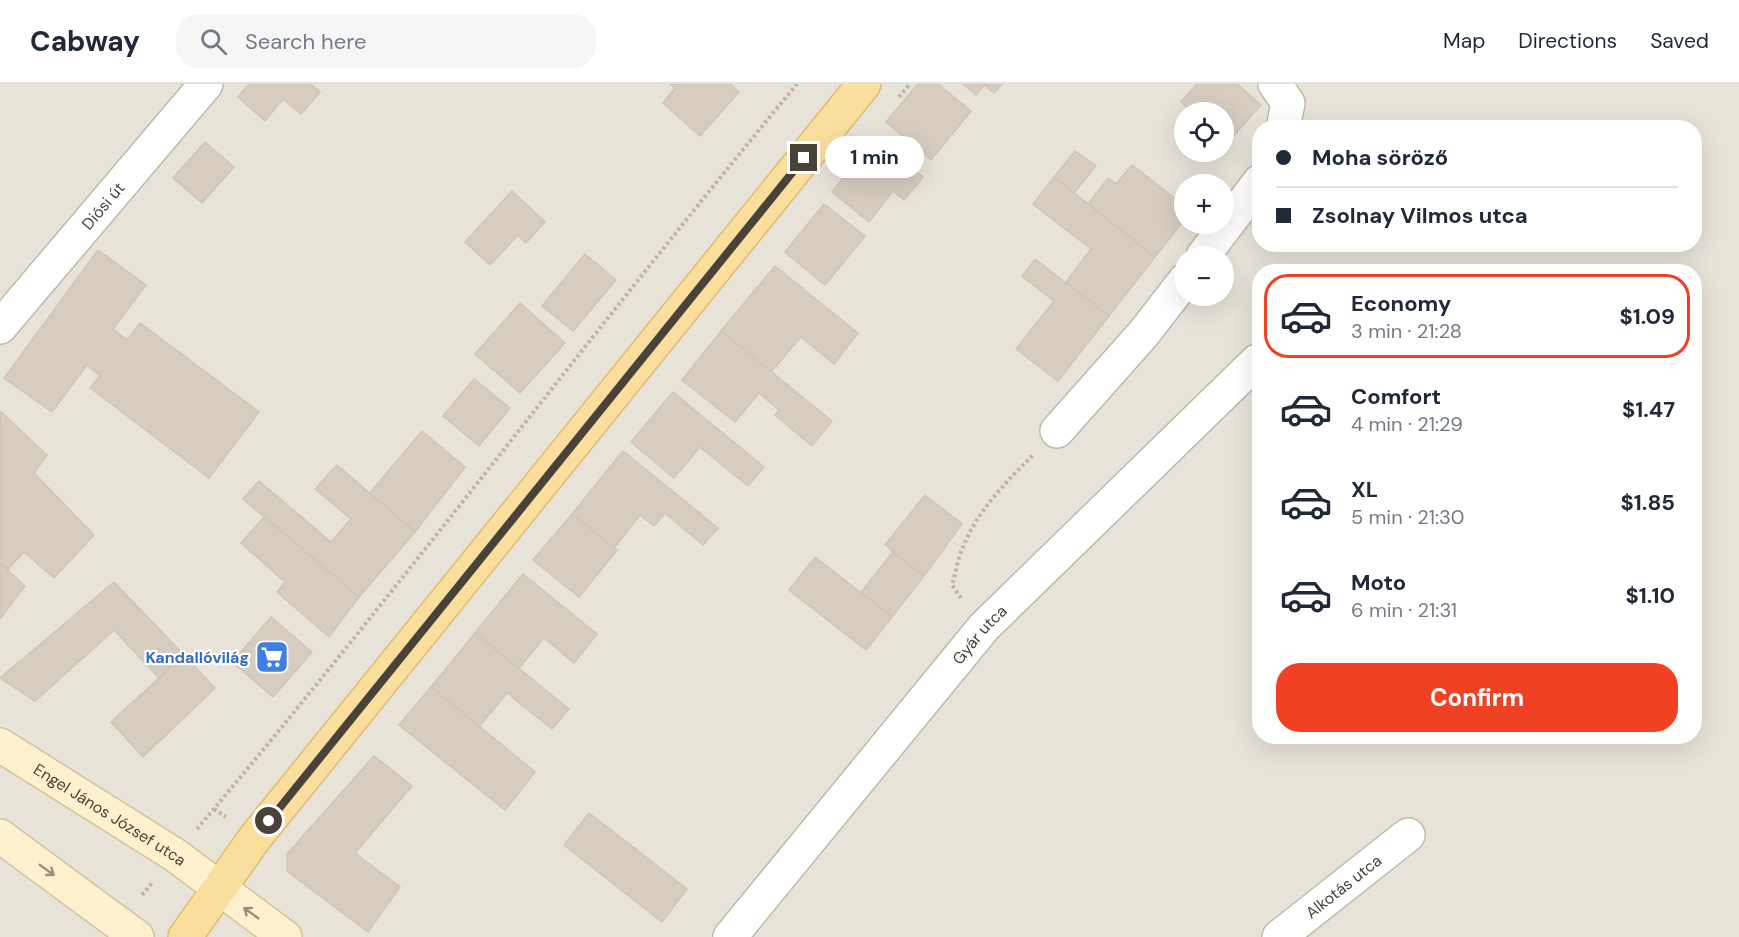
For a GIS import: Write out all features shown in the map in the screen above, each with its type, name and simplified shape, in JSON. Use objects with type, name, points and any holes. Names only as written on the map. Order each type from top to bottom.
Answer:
[{"type":"main road","points":[[184,937],[254,839],[864,84]]},
{"type":"street","name":"Diósi út","points":[[0,327],[206,84]]},
{"type":"street","points":[[1275,84],[1288,103],[1285,120]]},
{"type":"street","points":[[1211,246],[1252,192]]},
{"type":"street","points":[[1057,432],[1144,333],[1174,294]]},
{"type":"street","name":"Gyár utca","points":[[730,937],[984,627],[1252,365]]},
{"type":"street","name":"Engel János József utca","points":[[0,745],[175,855],[285,937]]},
{"type":"street","name":"Alkotás utca","points":[[1279,937],[1408,835]]},
{"type":"street","points":[[0,836],[128,930]]},
{"type":"path","points":[[128,930],[175,855],[436,536],[797,84]]},
{"type":"path","points":[[984,627],[952,585],[964,545],[980,515],[1017,471],[1057,432]]},
{"type":"shaded area","points":[[0,84],[1739,84],[1739,937],[0,937]]},
{"type":"building","points":[[249,84],[311,84],[320,92],[301,114],[283,99],[265,121],[238,97]]},
{"type":"building","points":[[670,84],[730,84],[739,92],[700,136],[663,103],[675,88]]},
{"type":"building","points":[[918,84],[938,84],[971,111],[931,160],[886,122]]},
{"type":"building","points":[[963,84],[1002,84],[994,93],[984,85],[976,95]]},
{"type":"building","points":[[1197,84],[1237,84],[1261,105],[1234,135],[1234,102],[1181,102]]},
{"type":"building","points":[[875,139],[923,177],[904,200],[893,191],[869,222],[832,192]]},
{"type":"building","points":[[205,142],[234,167],[202,203],[173,178]]},
{"type":"building","points":[[1075,151],[1096,166],[1074,193],[1054,177]]},
{"type":"building","points":[[1132,165],[1174,197],[1174,233],[1155,257],[1088,204],[1108,178],[1116,184]]},
{"type":"building","points":[[1054,177],[1155,257],[1109,316],[1065,283],[1091,249],[1033,204]]},
{"type":"building","points":[[512,191],[545,222],[526,243],[518,235],[490,265],[465,242]]},
{"type":"building","points":[[824,204],[865,236],[825,285],[785,252]]},
{"type":"building","points":[[98,250],[146,285],[113,329],[127,340],[140,323],[259,412],[209,478],[90,388],[100,376],[87,365],[52,412],[4,378]]},
{"type":"building","points":[[585,254],[616,280],[573,331],[542,306]]},
{"type":"building","points":[[1035,259],[1109,316],[1058,381],[1016,349],[1054,301],[1022,276]]},
{"type":"building","points":[[775,266],[858,333],[834,364],[801,337],[771,372],[721,331]]},
{"type":"building","points":[[520,303],[565,343],[520,393],[475,354]]},
{"type":"building","points":[[721,331],[832,421],[812,446],[775,415],[779,410],[759,393],[735,422],[682,380]]},
{"type":"building","points":[[474,379],[510,408],[479,446],[443,416]]},
{"type":"building","points":[[673,392],[764,467],[748,486],[700,447],[674,478],[631,442]]},
{"type":"building","points":[[0,411],[47,455],[34,473],[94,535],[54,578],[24,552],[8,569],[0,563]]},
{"type":"building","points":[[422,431],[465,467],[415,532],[370,493]]},
{"type":"building","points":[[623,451],[718,528],[703,545],[665,513],[654,526],[640,515],[614,548],[572,514]]},
{"type":"building","points":[[337,465],[415,532],[359,597],[243,499],[259,481],[331,542],[351,519],[315,489]]},
{"type":"building","points":[[925,495],[962,524],[924,576],[885,545]]},
{"type":"building","points":[[572,514],[617,550],[579,597],[533,560]]},
{"type":"building","points":[[264,517],[359,597],[329,637],[277,592],[285,582],[241,543]]},
{"type":"building","points":[[893,552],[924,576],[892,617],[861,592]]},
{"type":"building","points":[[815,557],[892,617],[866,650],[789,590]]},
{"type":"building","points":[[0,563],[25,586],[0,619]]},
{"type":"building","points":[[523,574],[597,634],[574,663],[544,638],[519,668],[475,633]]},
{"type":"building","points":[[114,582],[184,655],[159,678],[114,630],[35,701],[0,678]]},
{"type":"building","name":"Kandallóvilág","points":[[271,617],[312,652],[273,697],[232,662]]},
{"type":"building","points":[[475,633],[569,709],[552,729],[507,693],[479,727],[431,687]]},
{"type":"building","points":[[184,655],[215,688],[143,757],[111,722]]},
{"type":"building","points":[[431,687],[535,772],[505,810],[399,725]]},
{"type":"building","points":[[374,756],[412,786],[355,853],[400,887],[368,932],[287,871],[287,854]]},
{"type":"building","points":[[589,813],[687,889],[662,922],[564,845]]},
{"type":"place","name":"Kandallóvilág","points":[[272,657]]},
{"type":"route","points":[[269,821],[804,158]]}]
